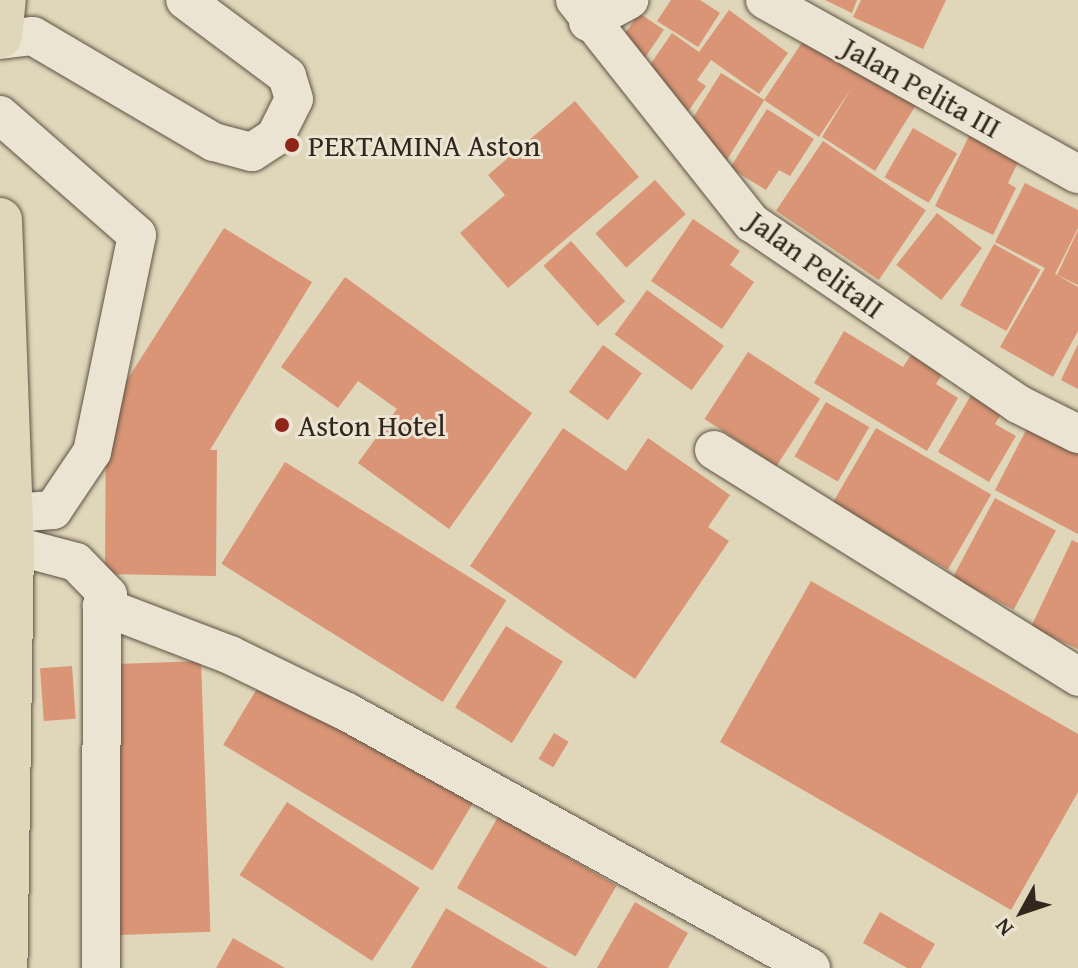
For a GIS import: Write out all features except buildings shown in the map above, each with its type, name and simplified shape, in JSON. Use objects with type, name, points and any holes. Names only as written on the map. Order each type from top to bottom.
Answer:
[{"type":"main road","points":[[0,38],[4,0]]},
{"type":"main road","points":[[0,220],[11,529],[4,769],[5,968]]},
{"type":"street","points":[[0,38],[33,36],[214,142],[252,152],[275,137],[294,99],[287,76],[185,0]]},
{"type":"street","points":[[581,11],[629,0]]},
{"type":"street","name":"Jalan Pelita III","points":[[765,0],[1078,174]]},
{"type":"street","name":"Jalan PelitaII","points":[[581,11],[752,223],[1018,404],[1078,434]]},
{"type":"street","points":[[0,115],[137,235],[92,452],[53,510],[11,529]]},
{"type":"street","points":[[714,450],[1078,677]]},
{"type":"street","points":[[11,529],[76,562],[108,595],[102,606],[101,968]]},
{"type":"street","points":[[102,606],[230,655],[347,712],[811,968]]},
{"type":"place","name":"PERTAMINA Aston","points":[[292,145]]},
{"type":"place","name":"Aston Hotel","points":[[282,425]]}]
